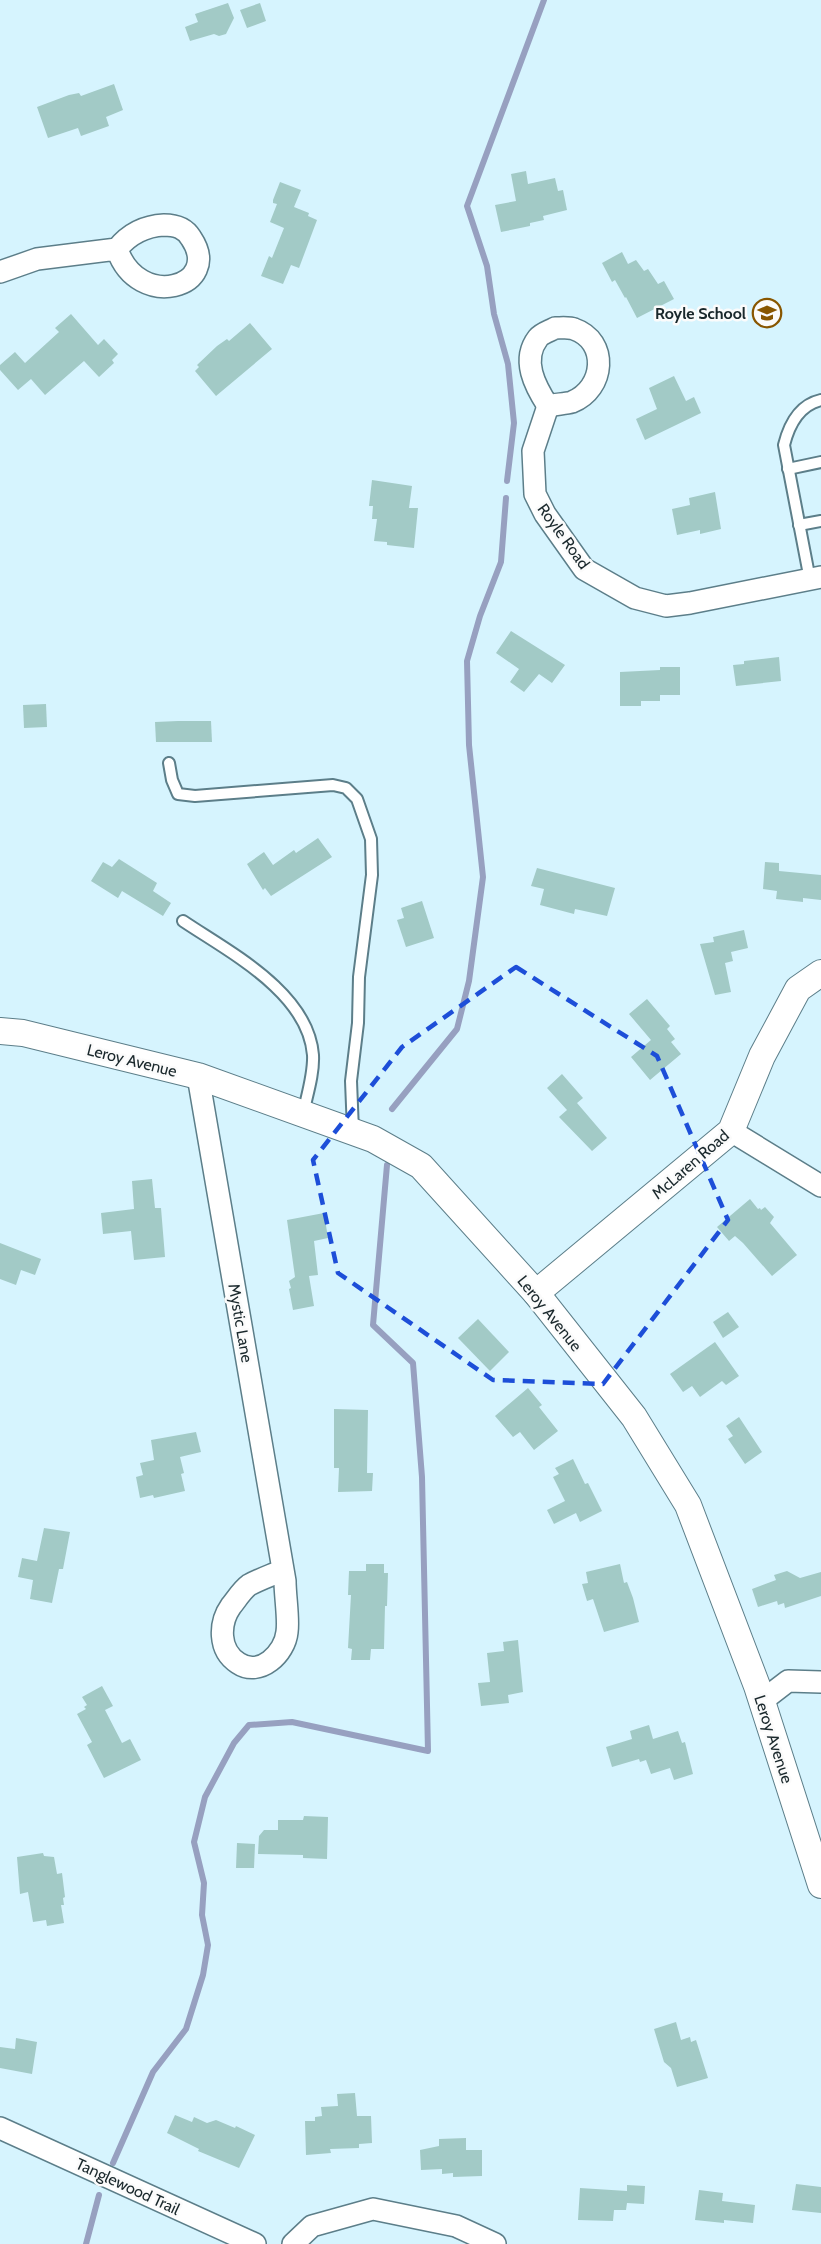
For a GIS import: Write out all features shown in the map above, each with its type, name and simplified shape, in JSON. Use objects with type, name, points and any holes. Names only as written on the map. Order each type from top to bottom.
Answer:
[{"type":"street","points":[[0,272],[37,259],[117,249]]},
{"type":"street","name":"Royle Road","points":[[548,406],[533,452],[535,494],[545,514],[584,569],[635,598],[666,606],[815,579]]},
{"type":"street","name":"McLaren Road","points":[[536,1293],[731,1131],[762,1056],[798,989],[821,973]]},
{"type":"street","name":"Leroy Avenue","points":[[0,1030],[23,1033],[198,1076],[353,1132],[392,1148],[421,1166],[536,1293],[634,1417],[688,1505],[762,1701],[821,1885]]},
{"type":"street","name":"Mystic Lane","points":[[198,1076],[283,1570]]},
{"type":"street","points":[[731,1131],[821,1186]]},
{"type":"street","points":[[762,1701],[788,1681],[821,1682]]},
{"type":"street","name":"Tanglewood Trail","points":[[0,2128],[255,2244]]},
{"type":"street","points":[[292,2244],[312,2226],[373,2209],[456,2226],[495,2244]]},
{"type":"lane","points":[[815,579],[799,525],[784,445],[789,427],[800,412],[812,402],[821,400]]},
{"type":"lane","points":[[788,469],[821,462]]},
{"type":"lane","points":[[799,525],[821,521]]},
{"type":"lane","points":[[169,764],[178,794],[195,796],[333,785],[346,788],[357,799],[371,840],[372,875],[359,976],[358,1023],[351,1081],[353,1132]]},
{"type":"lane","points":[[183,921],[261,974],[300,1015],[313,1053],[311,1080],[303,1114]]},
{"type":"highlighted area","points":[[516,967],[657,1056],[728,1220],[603,1384],[493,1380],[338,1273],[313,1160],[402,1047]]},
{"type":"building","points":[[228,3],[234,18],[226,34],[219,36],[214,34],[190,41],[185,27],[198,22],[195,14]]},
{"type":"building","points":[[260,3],[266,21],[247,28],[240,10]]},
{"type":"building","points":[[114,84],[123,110],[106,117],[109,126],[81,136],[78,128],[48,138],[37,107],[69,95],[79,93],[81,96]]},
{"type":"building","points":[[526,171],[528,184],[555,178],[558,191],[563,190],[567,210],[543,216],[544,220],[530,223],[530,226],[501,232],[495,205],[516,201],[511,174]]},
{"type":"building","points":[[280,182],[301,190],[294,207],[309,213],[308,216],[317,220],[299,268],[291,265],[283,284],[261,276],[269,256],[272,258],[284,228],[270,222],[277,204],[273,203],[273,200]]},
{"type":"building","points":[[622,252],[628,264],[636,260],[644,271],[648,269],[658,284],[664,281],[674,299],[637,318],[626,297],[615,280],[612,282],[602,263]]},
{"type":"building","points":[[71,314],[98,345],[104,339],[118,354],[112,360],[114,363],[99,377],[84,361],[45,395],[31,379],[18,390],[0,370],[0,365],[15,352],[25,363],[59,332],[55,328]]},
{"type":"building","points":[[250,323],[272,349],[216,396],[195,371],[199,367],[197,365],[217,346],[227,339],[229,341]]},
{"type":"building","points":[[674,376],[686,401],[694,397],[701,413],[645,440],[636,419],[657,409],[649,388]]},
{"type":"building","points":[[372,480],[412,486],[409,508],[418,508],[414,548],[374,541],[377,519],[372,519],[373,506],[369,506]]},
{"type":"building","points":[[715,492],[721,529],[700,534],[700,530],[677,535],[672,509],[690,505],[689,498]]},
{"type":"building","points":[[511,631],[565,665],[552,683],[539,674],[524,692],[510,682],[519,669],[496,653]]},
{"type":"building","points":[[779,657],[781,681],[736,686],[733,665],[744,664],[744,661]]},
{"type":"building","points":[[660,667],[680,667],[680,695],[660,695],[660,701],[641,701],[641,706],[620,706],[620,672],[660,670]]},
{"type":"building","points":[[46,704],[47,727],[24,728],[23,705]]},
{"type":"building","points":[[211,721],[212,742],[156,742],[155,722]]},
{"type":"building","points":[[318,838],[332,857],[271,896],[265,888],[263,890],[247,864],[264,852],[273,865],[294,850],[296,853]]},
{"type":"building","points":[[119,859],[157,883],[153,891],[171,903],[163,916],[122,891],[118,898],[91,881],[103,862],[112,867]]},
{"type":"building","points":[[765,862],[779,863],[779,871],[821,875],[821,900],[803,898],[803,902],[776,899],[777,891],[763,889]]},
{"type":"building","points":[[537,868],[615,888],[607,916],[575,909],[574,914],[540,905],[544,889],[531,886]]},
{"type":"building","points":[[422,901],[434,938],[406,947],[397,920],[404,918],[401,908]]},
{"type":"building","points":[[744,930],[748,948],[731,952],[733,961],[725,963],[731,992],[715,995],[700,944],[714,942],[713,937]]},
{"type":"building","points":[[647,999],[670,1026],[667,1029],[675,1039],[671,1042],[681,1054],[650,1080],[631,1057],[651,1040],[629,1014]]},
{"type":"building","points":[[562,1074],[583,1098],[577,1103],[607,1138],[592,1151],[559,1117],[567,1110],[547,1088]]},
{"type":"building","points":[[152,1179],[155,1208],[161,1208],[165,1257],[134,1260],[131,1231],[103,1234],[101,1213],[134,1209],[132,1181]]},
{"type":"building","points":[[750,1199],[758,1209],[765,1207],[774,1217],[770,1223],[797,1255],[772,1276],[743,1243],[735,1236],[729,1241],[717,1227]]},
{"type":"building","points":[[324,1213],[328,1238],[314,1241],[318,1275],[309,1276],[314,1306],[293,1310],[289,1281],[295,1277],[287,1220]]},
{"type":"building","points":[[0,1243],[41,1259],[35,1275],[21,1270],[16,1285],[0,1279]]},
{"type":"building","points":[[728,1312],[739,1327],[723,1338],[713,1322]]},
{"type":"building","points":[[478,1319],[509,1352],[490,1371],[458,1338]]},
{"type":"building","points":[[715,1342],[739,1376],[726,1385],[722,1381],[700,1397],[692,1386],[683,1392],[670,1374]]},
{"type":"building","points":[[528,1388],[542,1405],[539,1407],[558,1431],[534,1450],[520,1432],[513,1437],[495,1416]]},
{"type":"building","points":[[334,1409],[368,1410],[367,1473],[373,1473],[372,1491],[338,1492],[339,1468],[334,1468]]},
{"type":"building","points":[[739,1417],[762,1452],[745,1464],[728,1439],[733,1436],[726,1426]]},
{"type":"building","points":[[196,1432],[201,1452],[180,1457],[185,1491],[154,1498],[153,1495],[140,1498],[136,1477],[143,1475],[140,1463],[154,1460],[151,1440]]},
{"type":"building","points":[[573,1459],[602,1511],[580,1522],[576,1513],[554,1524],[547,1510],[565,1501],[553,1477],[559,1474],[555,1468]]},
{"type":"building","points":[[44,1528],[70,1532],[63,1569],[59,1569],[52,1603],[30,1599],[33,1580],[18,1577],[22,1558],[37,1561]]},
{"type":"building","points":[[366,1564],[384,1564],[384,1573],[388,1573],[384,1649],[371,1649],[370,1660],[351,1660],[352,1649],[348,1648],[351,1595],[348,1595],[349,1571],[366,1571]]},
{"type":"building","points":[[620,1564],[624,1583],[627,1582],[639,1622],[604,1632],[593,1599],[587,1601],[582,1584],[588,1583],[586,1572]]},
{"type":"building","points":[[787,1571],[800,1578],[821,1572],[821,1596],[785,1608],[784,1603],[778,1605],[777,1601],[758,1607],[752,1589],[776,1580],[774,1575]]},
{"type":"building","points":[[518,1640],[523,1692],[508,1695],[509,1703],[481,1706],[478,1683],[490,1682],[487,1653],[504,1651],[503,1642]]},
{"type":"building","points":[[102,1686],[113,1706],[105,1710],[122,1743],[130,1739],[141,1760],[104,1778],[87,1745],[92,1742],[77,1714],[86,1709],[84,1707],[87,1705],[82,1697]]},
{"type":"building","points":[[649,1725],[653,1739],[678,1731],[682,1743],[685,1742],[693,1774],[674,1780],[670,1768],[651,1774],[646,1760],[640,1762],[639,1759],[612,1767],[606,1747],[632,1739],[630,1731]]},
{"type":"building","points":[[304,1816],[328,1817],[327,1859],[303,1858],[303,1855],[258,1854],[259,1836],[264,1830],[278,1830],[278,1820],[303,1820]]},
{"type":"building","points":[[237,1843],[255,1844],[254,1868],[236,1868]]},
{"type":"building","points":[[43,1853],[44,1856],[54,1857],[57,1874],[62,1873],[65,1897],[63,1898],[64,1905],[61,1905],[64,1923],[47,1926],[46,1920],[33,1922],[28,1892],[20,1894],[17,1857]]},
{"type":"building","points":[[676,2022],[681,2040],[690,2037],[691,2042],[696,2040],[708,2078],[677,2087],[671,2068],[664,2062],[654,2029]]},
{"type":"building","points":[[16,2038],[37,2042],[32,2074],[0,2068],[0,2047],[15,2049]]},
{"type":"building","points":[[355,2093],[357,2116],[371,2116],[372,2143],[359,2144],[359,2148],[330,2149],[331,2153],[306,2155],[305,2121],[315,2121],[315,2117],[322,2116],[321,2107],[338,2106],[337,2094]]},
{"type":"building","points":[[175,2115],[192,2122],[194,2117],[207,2123],[216,2120],[255,2135],[239,2168],[198,2151],[199,2149],[167,2133]]},
{"type":"building","points":[[466,2138],[466,2150],[482,2150],[482,2176],[453,2177],[453,2173],[442,2174],[442,2169],[421,2170],[420,2150],[439,2146],[439,2139]]},
{"type":"building","points":[[796,2184],[821,2187],[821,2213],[792,2210]]},
{"type":"building","points":[[627,2185],[645,2186],[644,2204],[627,2203],[626,2210],[614,2210],[613,2221],[578,2220],[580,2188],[627,2191]]},
{"type":"building","points":[[699,2190],[723,2193],[722,2201],[755,2205],[753,2223],[695,2220]]},
{"type":"waterway","points":[[507,481],[514,423],[508,364],[494,314],[487,266],[467,206],[544,0]]},
{"type":"waterway","points":[[392,1109],[457,1029],[469,981],[483,877],[469,745],[467,661],[480,616],[501,562],[506,498]]},
{"type":"waterway","points":[[113,2163],[153,2072],[186,2029],[203,1975],[208,1945],[202,1915],[204,1883],[194,1842],[205,1797],[234,1743],[249,1725],[292,1722],[428,1751],[422,1477],[413,1363],[373,1325],[387,1165]]},
{"type":"waterway","points":[[86,2244],[99,2195]]},
{"type":"place","name":"Royle School","points":[[767,313]]}]
